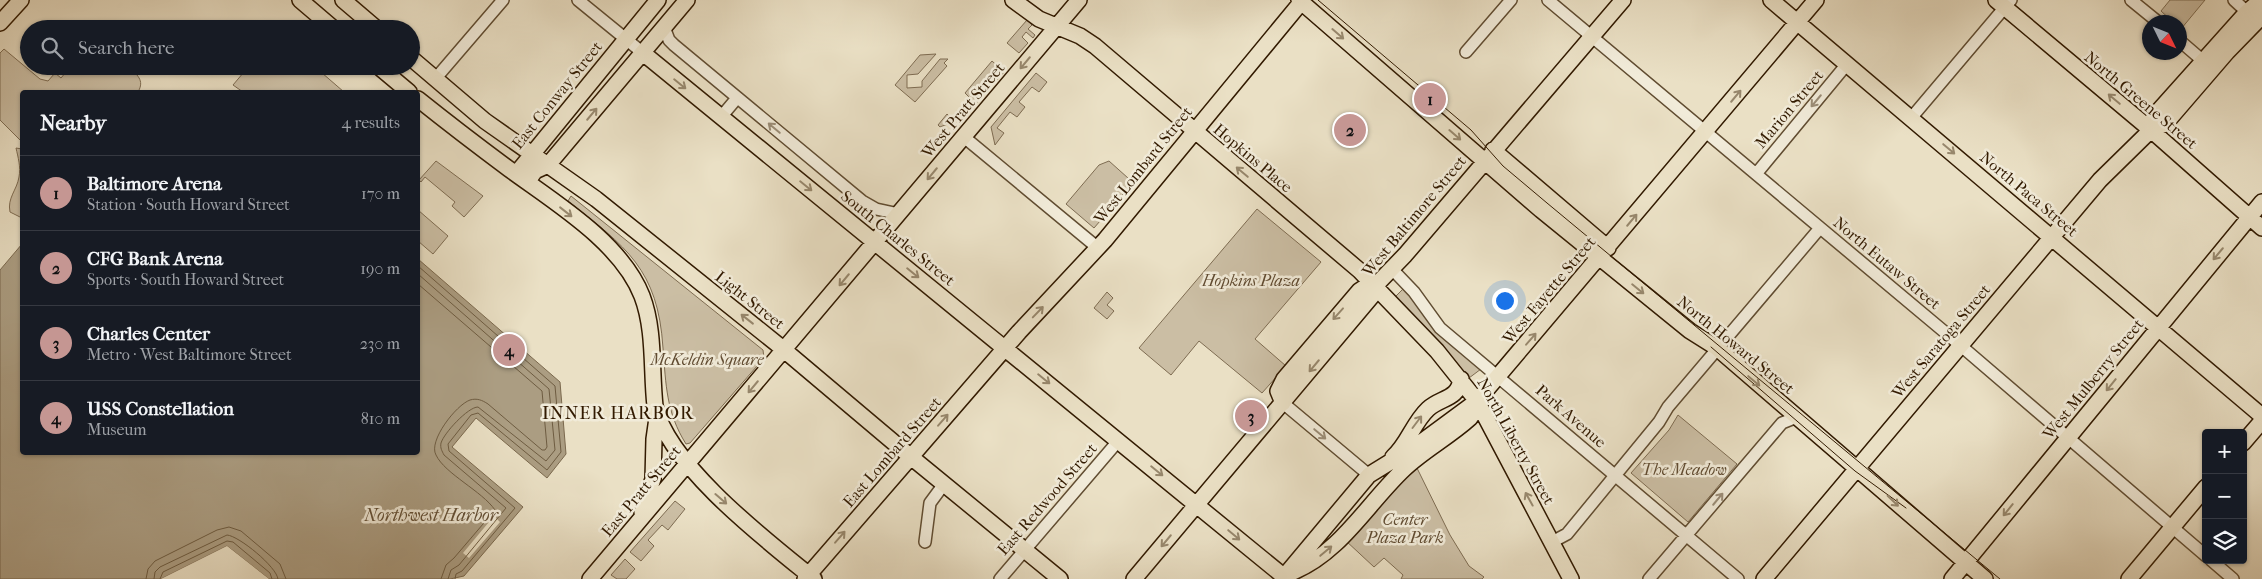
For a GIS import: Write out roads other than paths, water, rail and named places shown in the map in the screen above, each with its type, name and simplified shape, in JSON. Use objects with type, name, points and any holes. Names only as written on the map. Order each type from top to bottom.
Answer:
[{"type":"main road","points":[[0,23],[21,0]]},
{"type":"main road","points":[[302,0],[324,20]]},
{"type":"main road","points":[[343,0],[366,20]]},
{"type":"main road","name":"East Conway Street","points":[[521,178],[531,154],[658,0]]},
{"type":"main road","name":"East Conway Street","points":[[521,178],[548,165],[686,0]]},
{"type":"main road","name":"Hopkins Place","points":[[1013,0],[1032,16],[1057,26],[1095,46],[1331,246],[1375,286]]},
{"type":"main road","name":"West Pratt Street","points":[[875,242],[1078,0]]},
{"type":"main road","name":"West Baltimore Street","points":[[1134,579],[1372,296],[1375,286],[1623,0]]},
{"type":"main road","name":"North Paca Street","points":[[1771,0],[1912,117],[2262,416]]},
{"type":"main road","name":"West Fayette Street","points":[[1285,578],[1369,475],[1416,446],[1477,401],[1816,0]]},
{"type":"main road","name":"West Saratoga Street","points":[[1764,579],[2100,180],[2151,130],[2154,116],[2208,65],[2254,11],[2261,0]]},
{"type":"main road","name":"West Lombard Street","points":[[1006,348],[1098,248],[1301,1]]},
{"type":"main road","name":"North Howard Street","points":[[1301,1],[1604,253],[1690,331],[1717,348],[1858,467],[1901,510],[1985,579]]},
{"type":"main road","name":"North Greene Street","points":[[2004,2],[2262,228]]},
{"type":"main road","points":[[2227,52],[2254,11]]},
{"type":"main road","name":"West Saratoga Street","points":[[2208,65],[2227,52],[2262,16]]},
{"type":"main road","name":"South Charles Street","points":[[642,53],[1119,440],[1285,578]]},
{"type":"main road","name":"Light Street","points":[[420,65],[485,121],[596,199],[784,350],[1060,579]]},
{"type":"main road","points":[[389,75],[407,90]]},
{"type":"main road","points":[[420,101],[576,219],[613,252],[635,281],[642,298],[648,323],[657,418],[654,439],[653,480],[639,521]]},
{"type":"main road","name":"West Mulberry Street","points":[[1952,579],[2262,202]]},
{"type":"main road","name":"East Pratt Street","points":[[590,579],[875,242]]},
{"type":"main road","name":"North Liberty Street","points":[[1375,286],[1461,379],[1477,401],[1571,579]]},
{"type":"main road","name":"East Lombard Street","points":[[809,577],[1006,348]]},
{"type":"main road","points":[[1389,461],[1401,448],[1426,410],[1450,397],[1458,389],[1461,379]]},
{"type":"main road","points":[[1285,578],[1314,560],[1348,532],[1409,465],[1470,418],[1475,411],[1477,401]]},
{"type":"main road","points":[[657,418],[688,464],[707,488],[809,577]]},
{"type":"main road","points":[[2247,438],[2262,421]]},
{"type":"main road","points":[[1409,465],[1416,446]]},
{"type":"main road","points":[[2129,579],[2202,492]]},
{"type":"street","points":[[436,78],[503,0]]},
{"type":"street","name":"South Charles Street","points":[[578,0],[642,53]]},
{"type":"street","points":[[1466,52],[1511,0]]},
{"type":"street","name":"North Eutaw Street","points":[[1548,0],[2068,437],[2202,553]]},
{"type":"street","points":[[2131,0],[2149,15]]},
{"type":"street","points":[[2234,0],[2254,11]]},
{"type":"street","points":[[1912,117],[2004,2]]},
{"type":"street","name":"South Charles Street","points":[[664,27],[669,40],[674,45],[862,201],[876,208],[899,214]]},
{"type":"street","points":[[2187,47],[2208,65]]},
{"type":"street","name":"Marion Street","points":[[1756,174],[1847,64]]},
{"type":"street","points":[[721,117],[737,98]]},
{"type":"street","points":[[964,136],[1098,248]]},
{"type":"street","points":[[1552,542],[1567,534],[1717,348],[1820,228]]},
{"type":"street","name":"Park Avenue","points":[[1392,268],[1414,292],[1440,328],[1738,579]]},
{"type":"street","points":[[1283,402],[1369,475]]},
{"type":"street","points":[[1649,579],[1782,423],[1797,417]]},
{"type":"street","name":"East Redwood Street","points":[[1000,579],[1119,440]]},
{"type":"street","points":[[925,542],[930,503],[944,484]]},
{"type":"street","points":[[2216,564],[2233,579]]},
{"type":"water","name":"Northwest Harbor","points":[[20,246],[20,455],[420,455],[420,261],[560,382],[566,454],[547,478],[476,418],[452,447],[523,507],[464,576],[450,579],[269,579],[227,546],[161,579],[0,579],[0,270]]},
{"type":"tram line","points":[[1318,0],[1471,130],[1503,166],[2000,579]]},
{"type":"tram line","points":[[1711,347],[1855,471],[1906,508]]},
{"type":"place","name":"Baltimore Arena","points":[[1430,99]]},
{"type":"place","name":"CFG Bank Arena","points":[[1350,130]]},
{"type":"place","name":"USS Constellation","points":[[509,350]]},
{"type":"place","name":"Charles Center","points":[[1251,416]]},
{"type":"district","name":"INNER HARBOR","points":[[618,413]]},
{"type":"park label","name":"Hopkins Plaza","points":[[1251,280]]},
{"type":"park label","name":"McKeldin Square","points":[[707,359]]},
{"type":"park label","name":"The Meadow","points":[[1684,469]]},
{"type":"park label","name":"Center Plaza Park","points":[[1405,528]]}]
